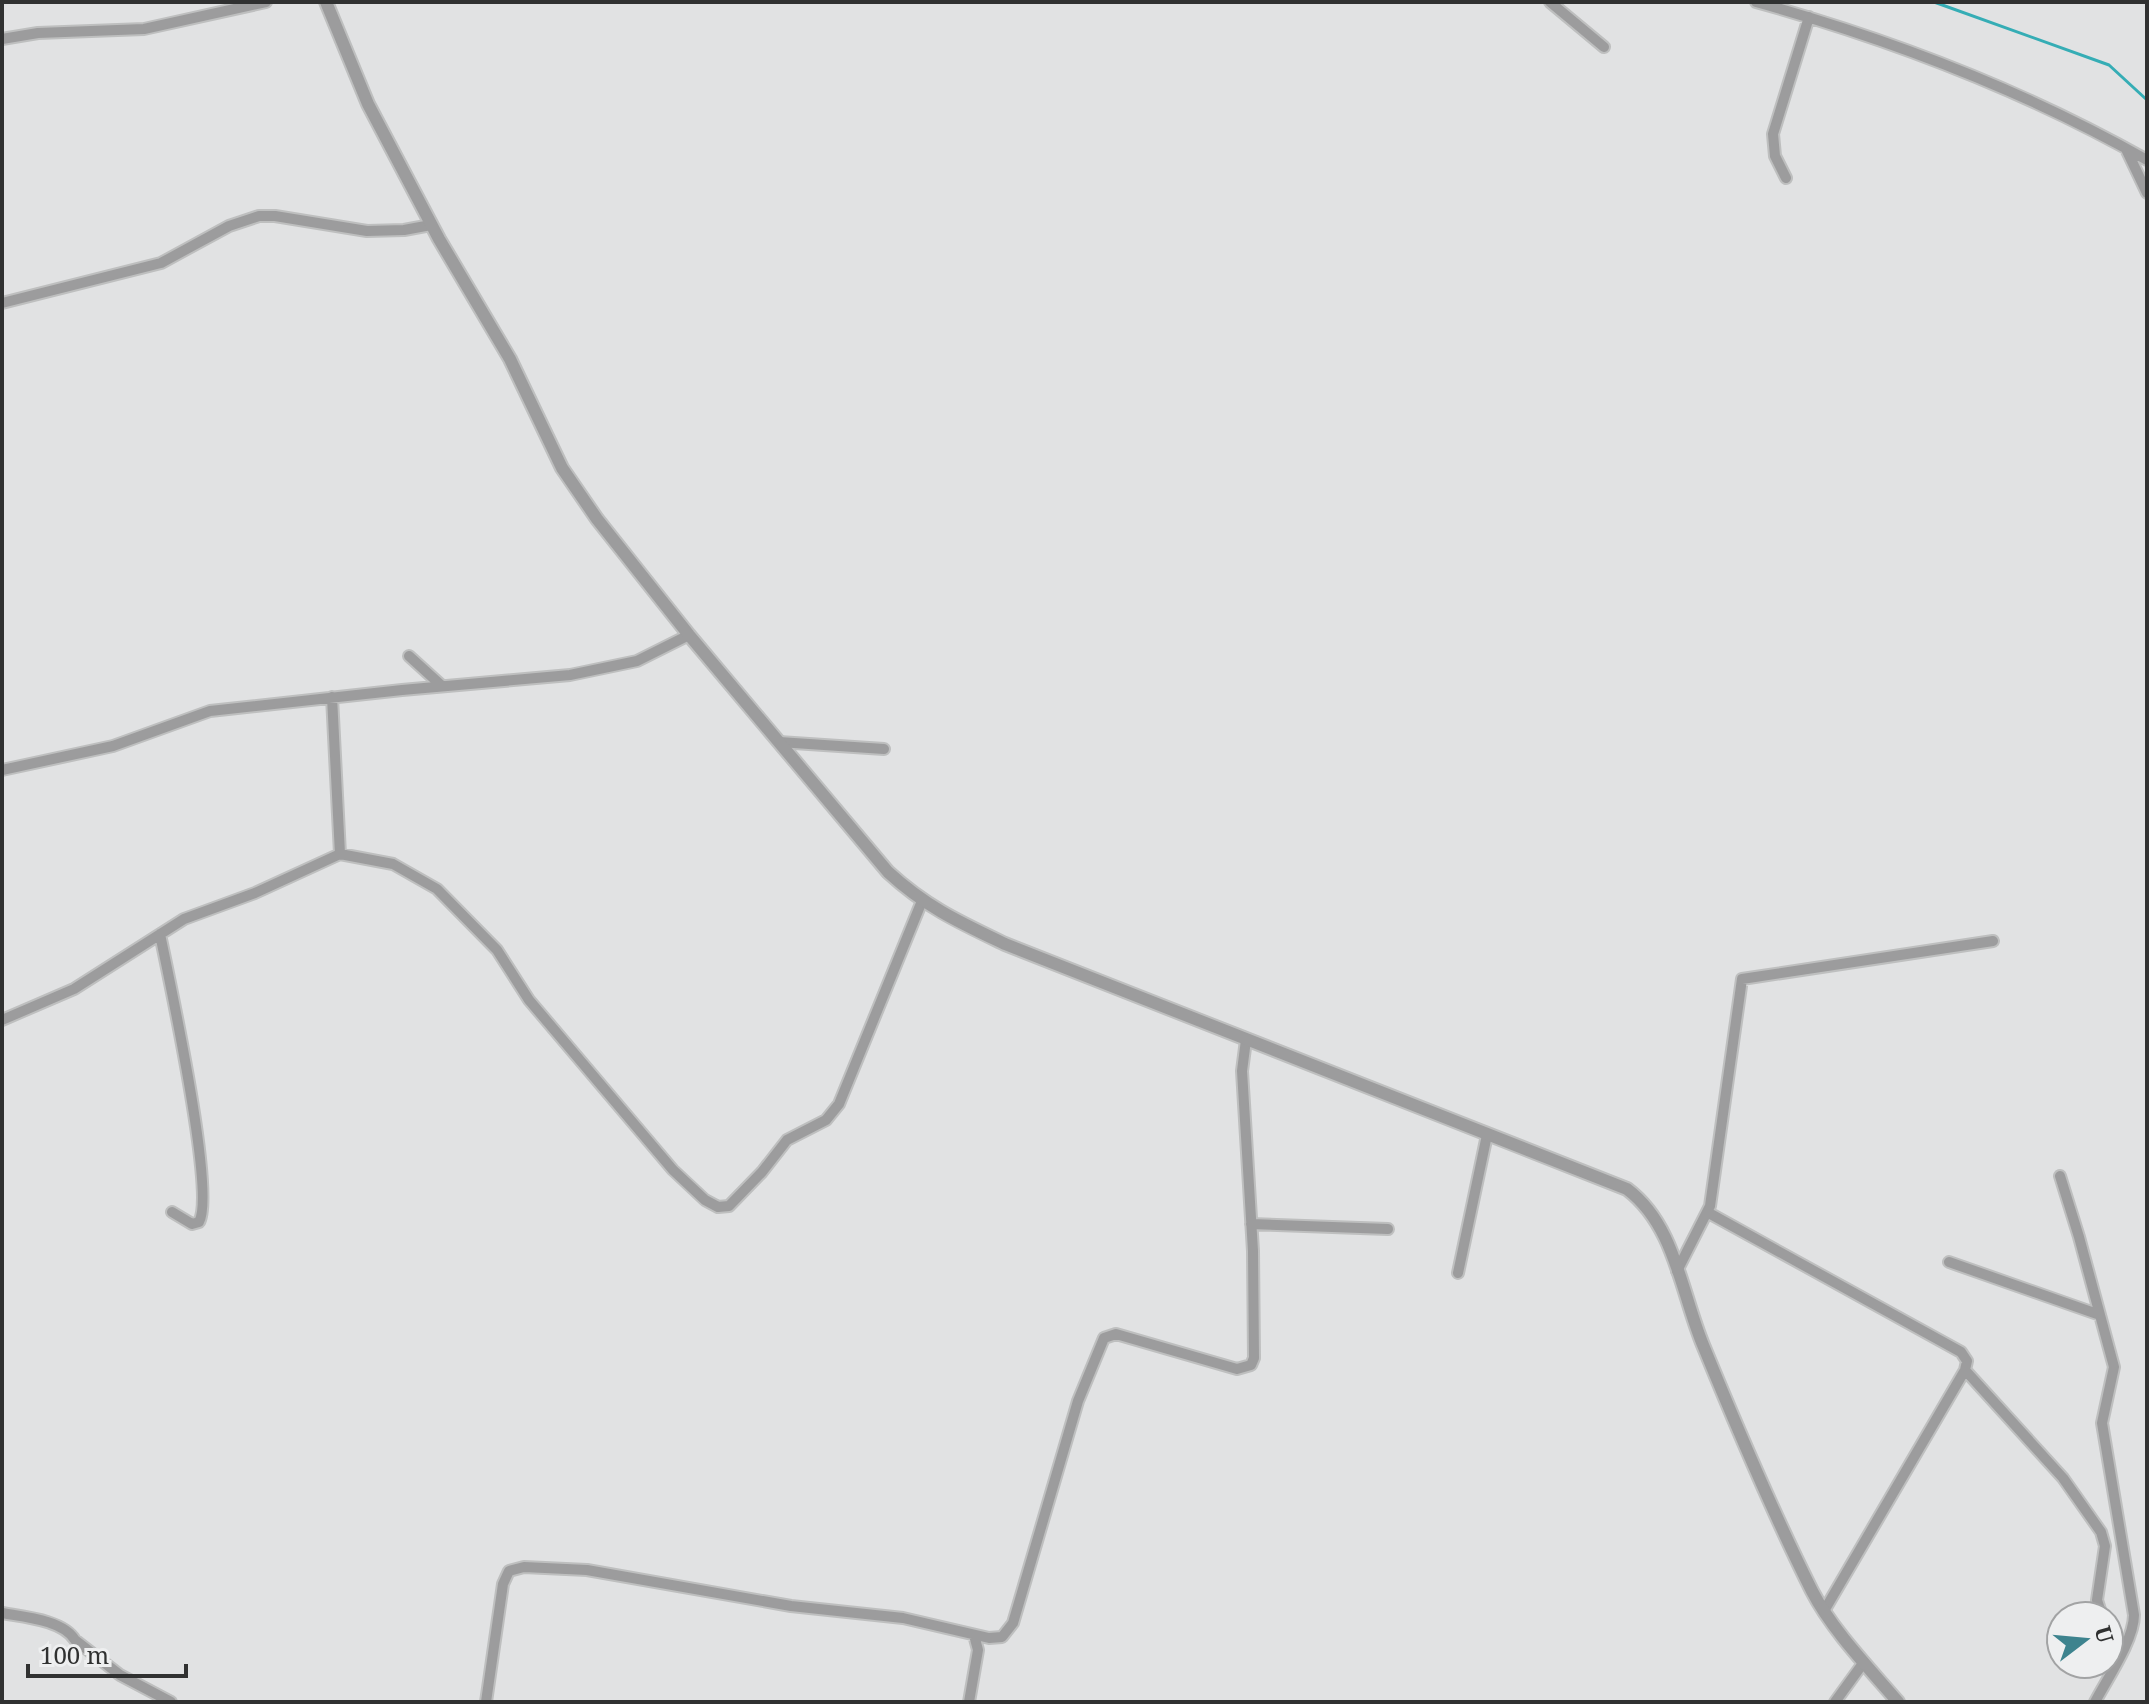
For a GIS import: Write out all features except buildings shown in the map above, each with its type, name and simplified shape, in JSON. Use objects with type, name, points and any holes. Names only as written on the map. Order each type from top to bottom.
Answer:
[{"type":"street","points":[[2,39],[79,30],[144,29],[266,2]]},
{"type":"street","points":[[326,2],[368,104],[431,225],[510,359],[562,468],[597,519],[689,635],[888,872],[942,914],[1005,944],[1627,1189],[1644,1202],[1658,1221],[1702,1342],[1813,1594],[1898,1702]]},
{"type":"street","points":[[1550,2],[1604,47]]},
{"type":"street","points":[[1756,2],[1809,17],[1995,85],[2147,160]]},
{"type":"street","points":[[1786,178],[1775,156],[1773,134],[1809,17]]},
{"type":"street","points":[[2125,147],[2147,193]]},
{"type":"street","points":[[2,303],[161,263],[229,226],[259,216],[354,230],[404,230],[431,225]]},
{"type":"street","points":[[2,770],[113,746],[210,711],[570,675],[615,667],[658,652],[689,635]]},
{"type":"street","points":[[409,656],[442,686]]},
{"type":"street","points":[[332,697],[340,854]]},
{"type":"street","points":[[779,742],[884,749]]},
{"type":"street","points":[[2,1020],[74,989],[184,919],[255,893],[340,854],[393,864],[437,889],[497,950],[529,1000],[673,1170],[705,1200],[718,1207],[729,1206],[787,1140],[826,1120],[839,1104],[922,901]]},
{"type":"street","points":[[160,934],[186,1061],[204,1197],[199,1222],[192,1224],[172,1212]]},
{"type":"street","points":[[1677,1271],[1710,1206],[1742,979],[1993,941]]},
{"type":"street","points":[[486,1702],[503,1584],[509,1571],[524,1567],[565,1568],[631,1576],[791,1606],[903,1618],[974,1635],[1002,1637],[1013,1623],[1078,1401],[1104,1338],[1116,1334],[1237,1369],[1251,1365],[1254,1358],[1251,1224],[1242,1071],[1246,1040]]},
{"type":"street","points":[[1458,1273],[1487,1135]]},
{"type":"street","points":[[2060,1176],[2115,1373],[2102,1423],[2134,1615],[2125,1645]]},
{"type":"street","points":[[1707,1212],[1961,1352],[1967,1361],[1965,1370],[1824,1611]]},
{"type":"street","points":[[1251,1224],[1388,1229]]},
{"type":"street","points":[[1949,1262],[2100,1315]]},
{"type":"street","points":[[1965,1370],[2063,1478],[2101,1532],[2105,1546],[2097,1600]]},
{"type":"street","points":[[2,1613],[30,1618],[70,1632],[75,1640],[120,1675],[171,1702]]},
{"type":"street","points":[[969,1702],[978,1650],[974,1635]]},
{"type":"street","points":[[1835,1702],[1864,1662]]},
{"type":"street","points":[[2095,1702],[2107,1680]]},
{"type":"waterway","points":[[1934,2],[2109,65],[2147,100]]}]
